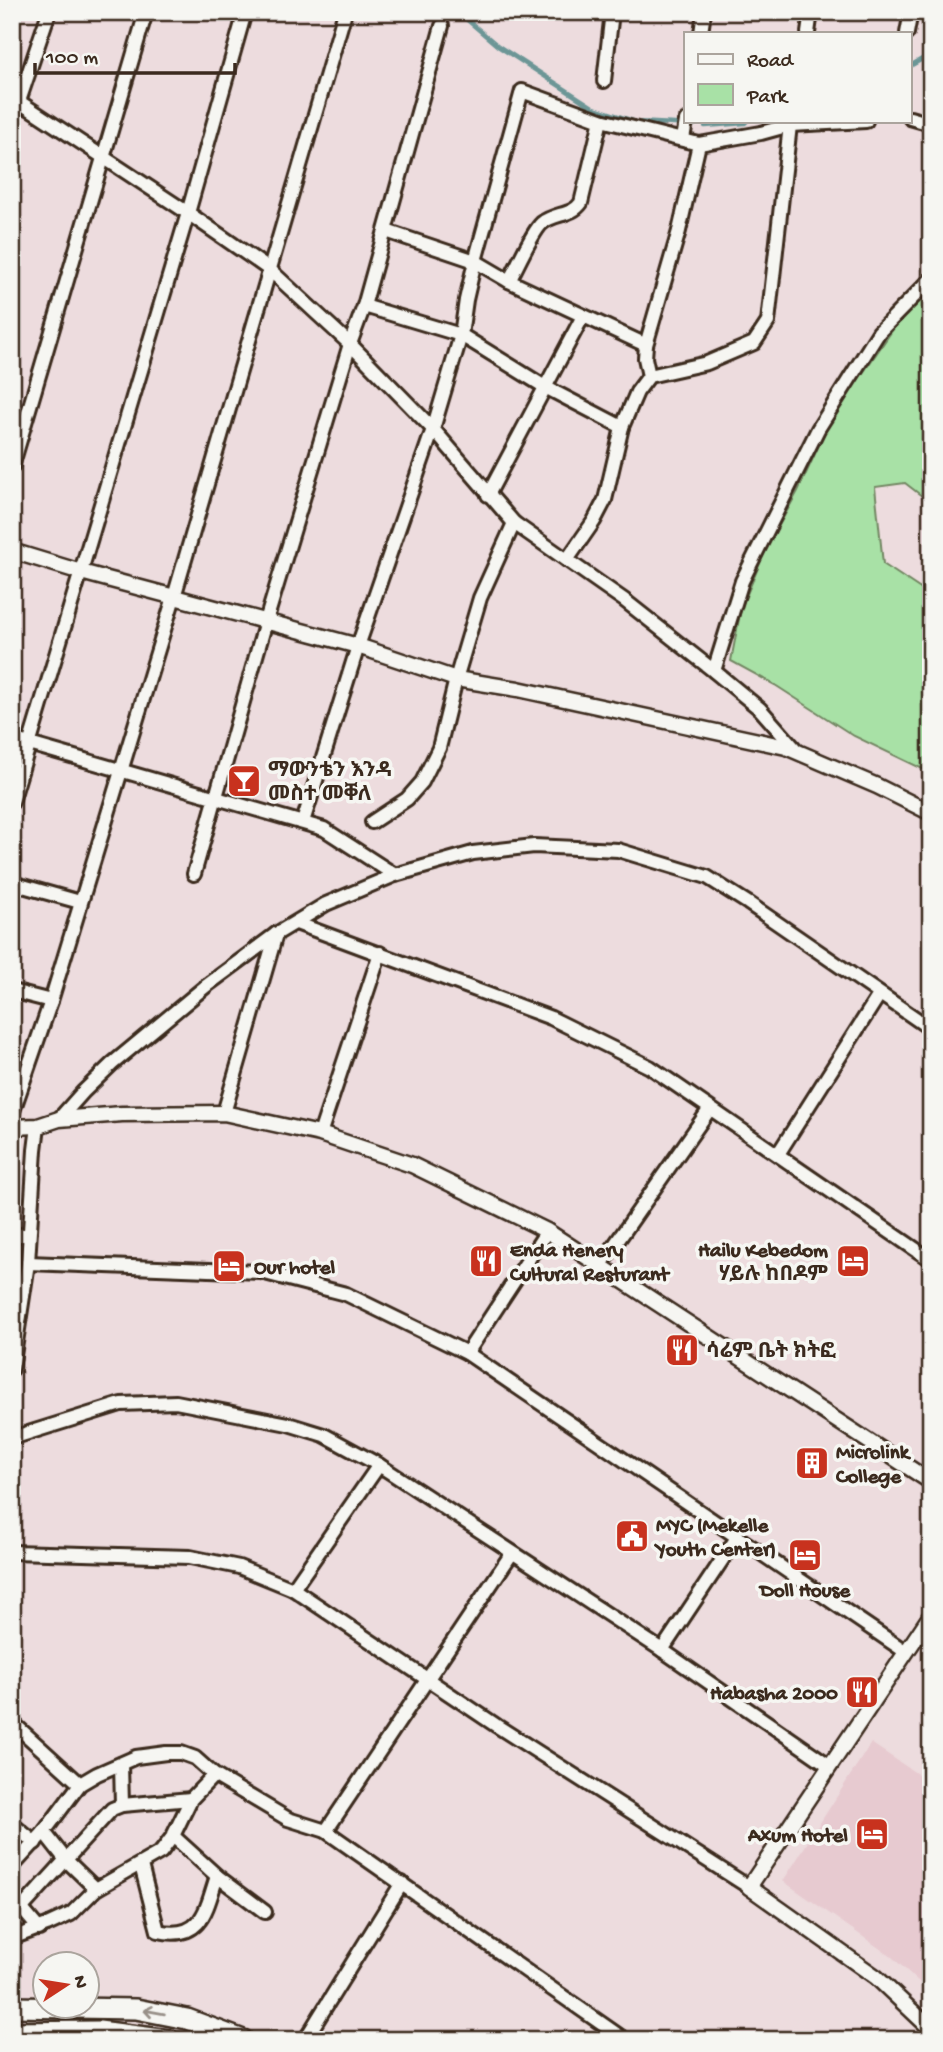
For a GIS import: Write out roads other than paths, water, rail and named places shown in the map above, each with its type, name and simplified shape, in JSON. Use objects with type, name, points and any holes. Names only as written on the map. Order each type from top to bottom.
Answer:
[{"type":"main road","points":[[12,2007],[136,2009],[187,2019],[243,2040]]},
{"type":"main road","points":[[12,2032],[99,2031],[169,2040]]},
{"type":"street","points":[[12,122],[15,100],[49,12]]},
{"type":"street","points":[[12,467],[146,12]]},
{"type":"street","points":[[12,802],[188,213],[245,12]]},
{"type":"street","points":[[12,1114],[14,1100],[51,1001],[174,597],[345,12]]},
{"type":"street","points":[[604,81],[612,12]]},
{"type":"street","points":[[701,32],[704,12]]},
{"type":"street","points":[[808,32],[811,12]]},
{"type":"street","points":[[907,32],[911,12]]},
{"type":"street","points":[[194,874],[266,621],[386,231],[442,26]]},
{"type":"street","points":[[303,822],[358,646],[433,429],[461,335],[475,261],[522,90],[601,120],[699,144],[790,125],[847,122]]},
{"type":"street","points":[[15,100],[270,270],[350,344],[433,429],[514,523],[653,622],[714,671],[760,709],[797,751]]},
{"type":"street","points":[[912,117],[931,124]]},
{"type":"street","points":[[509,281],[537,228],[546,220],[573,211],[581,202],[601,120]]},
{"type":"street","points":[[683,139],[686,122]]},
{"type":"street","points":[[567,560],[605,500],[622,427],[637,392],[649,376],[707,363],[754,343],[763,332],[768,322],[790,125]]},
{"type":"street","points":[[649,376],[645,358],[646,345],[679,231],[699,144]]},
{"type":"street","points":[[386,231],[475,261],[509,281],[646,345]]},
{"type":"street","points":[[714,671],[742,581],[818,429],[879,332],[931,279]]},
{"type":"street","points":[[364,306],[461,335],[545,387],[622,427]]},
{"type":"street","points":[[488,495],[583,316]]},
{"type":"street","points":[[372,822],[407,799],[422,782],[439,748],[480,598],[514,523]]},
{"type":"street","points":[[12,551],[358,646],[456,680],[518,689],[598,708],[756,739],[797,751],[931,813]]},
{"type":"street","points":[[12,738],[324,829],[395,875]]},
{"type":"street","points":[[59,1119],[112,1064],[206,986],[276,934],[326,904],[395,875],[473,853],[534,846],[618,850],[707,877],[931,1029]]},
{"type":"street","points":[[12,883],[80,902]]},
{"type":"street","points":[[296,923],[551,1018],[650,1067],[931,1260]]},
{"type":"street","points":[[224,1113],[276,934]]},
{"type":"street","points":[[320,1134],[380,953]]},
{"type":"street","points":[[12,991],[51,1001]]},
{"type":"street","points":[[778,1154],[879,995]]},
{"type":"street","points":[[600,1266],[709,1110]]},
{"type":"street","points":[[12,1127],[38,1126],[59,1119],[122,1114],[224,1113],[320,1134],[412,1165],[547,1231],[931,1482]]},
{"type":"street","points":[[12,1369],[28,1263],[38,1126]]},
{"type":"street","points":[[467,1353],[547,1231]]},
{"type":"street","points":[[12,1235],[29,1235]]},
{"type":"street","points":[[28,1263],[261,1272],[346,1294],[467,1353],[906,1652]]},
{"type":"street","points":[[12,1438],[121,1404],[176,1402],[288,1424],[324,1436],[379,1465],[662,1650],[830,1766]]},
{"type":"street","points":[[293,1589],[379,1465]]},
{"type":"street","points":[[662,1650],[738,1536]]},
{"type":"street","points":[[12,1552],[190,1557],[239,1567],[293,1589],[427,1680],[749,1887],[876,1977],[931,2029]]},
{"type":"street","points":[[326,1831],[512,1553]]},
{"type":"street","points":[[749,1887],[931,1615]]},
{"type":"street","points":[[12,1722],[79,1784]]},
{"type":"street","points":[[12,1867],[44,1832],[79,1784],[136,1757],[181,1753],[195,1758],[214,1775],[288,1819],[326,1831],[625,2040]]},
{"type":"street","points":[[121,1764],[121,1805]]},
{"type":"street","points":[[12,1938],[39,1929],[71,1913],[96,1889],[161,1852],[173,1836],[191,1799],[214,1775]]},
{"type":"street","points":[[21,1909],[104,1816],[121,1805],[191,1799]]},
{"type":"street","points":[[12,1824],[35,1843]]},
{"type":"street","points":[[44,1832],[66,1860],[96,1889]]},
{"type":"street","points":[[173,1836],[217,1876],[265,1912]]},
{"type":"street","points":[[141,1865],[158,1931],[167,1933],[188,1931],[204,1917],[217,1876]]},
{"type":"street","points":[[305,2040],[402,1883]]},
{"type":"street","points":[[12,1897],[39,1929]]},
{"type":"waterway","points":[[458,12],[498,46],[594,108],[636,122],[694,125]]},
{"type":"waterway","points":[[912,65],[931,54]]},
{"type":"waterway","points":[[705,126],[746,122]]},
{"type":"place","name":"ማውንቴን እንዳ መስተ መቐለ","points":[[244,781]]},
{"type":"place","name":"Enda Henery Cultural Resturant","points":[[486,1261]]},
{"type":"place","name":"Hailu Kebedom ሃይሉ ከበዶም","points":[[853,1261]]},
{"type":"place","name":"Our hotel","points":[[229,1266]]},
{"type":"place","name":"ሳሬም ቤት ክትፎ","points":[[682,1350]]},
{"type":"place","name":"Microlink College","points":[[812,1463]]},
{"type":"place","name":"MYC (Mekelle Youth Center)","points":[[632,1536]]},
{"type":"place","name":"Doll House","points":[[805,1555]]},
{"type":"place","name":"Habasha 2000","points":[[862,1692]]},
{"type":"place","name":"Axum Hotel","points":[[872,1834]]}]
